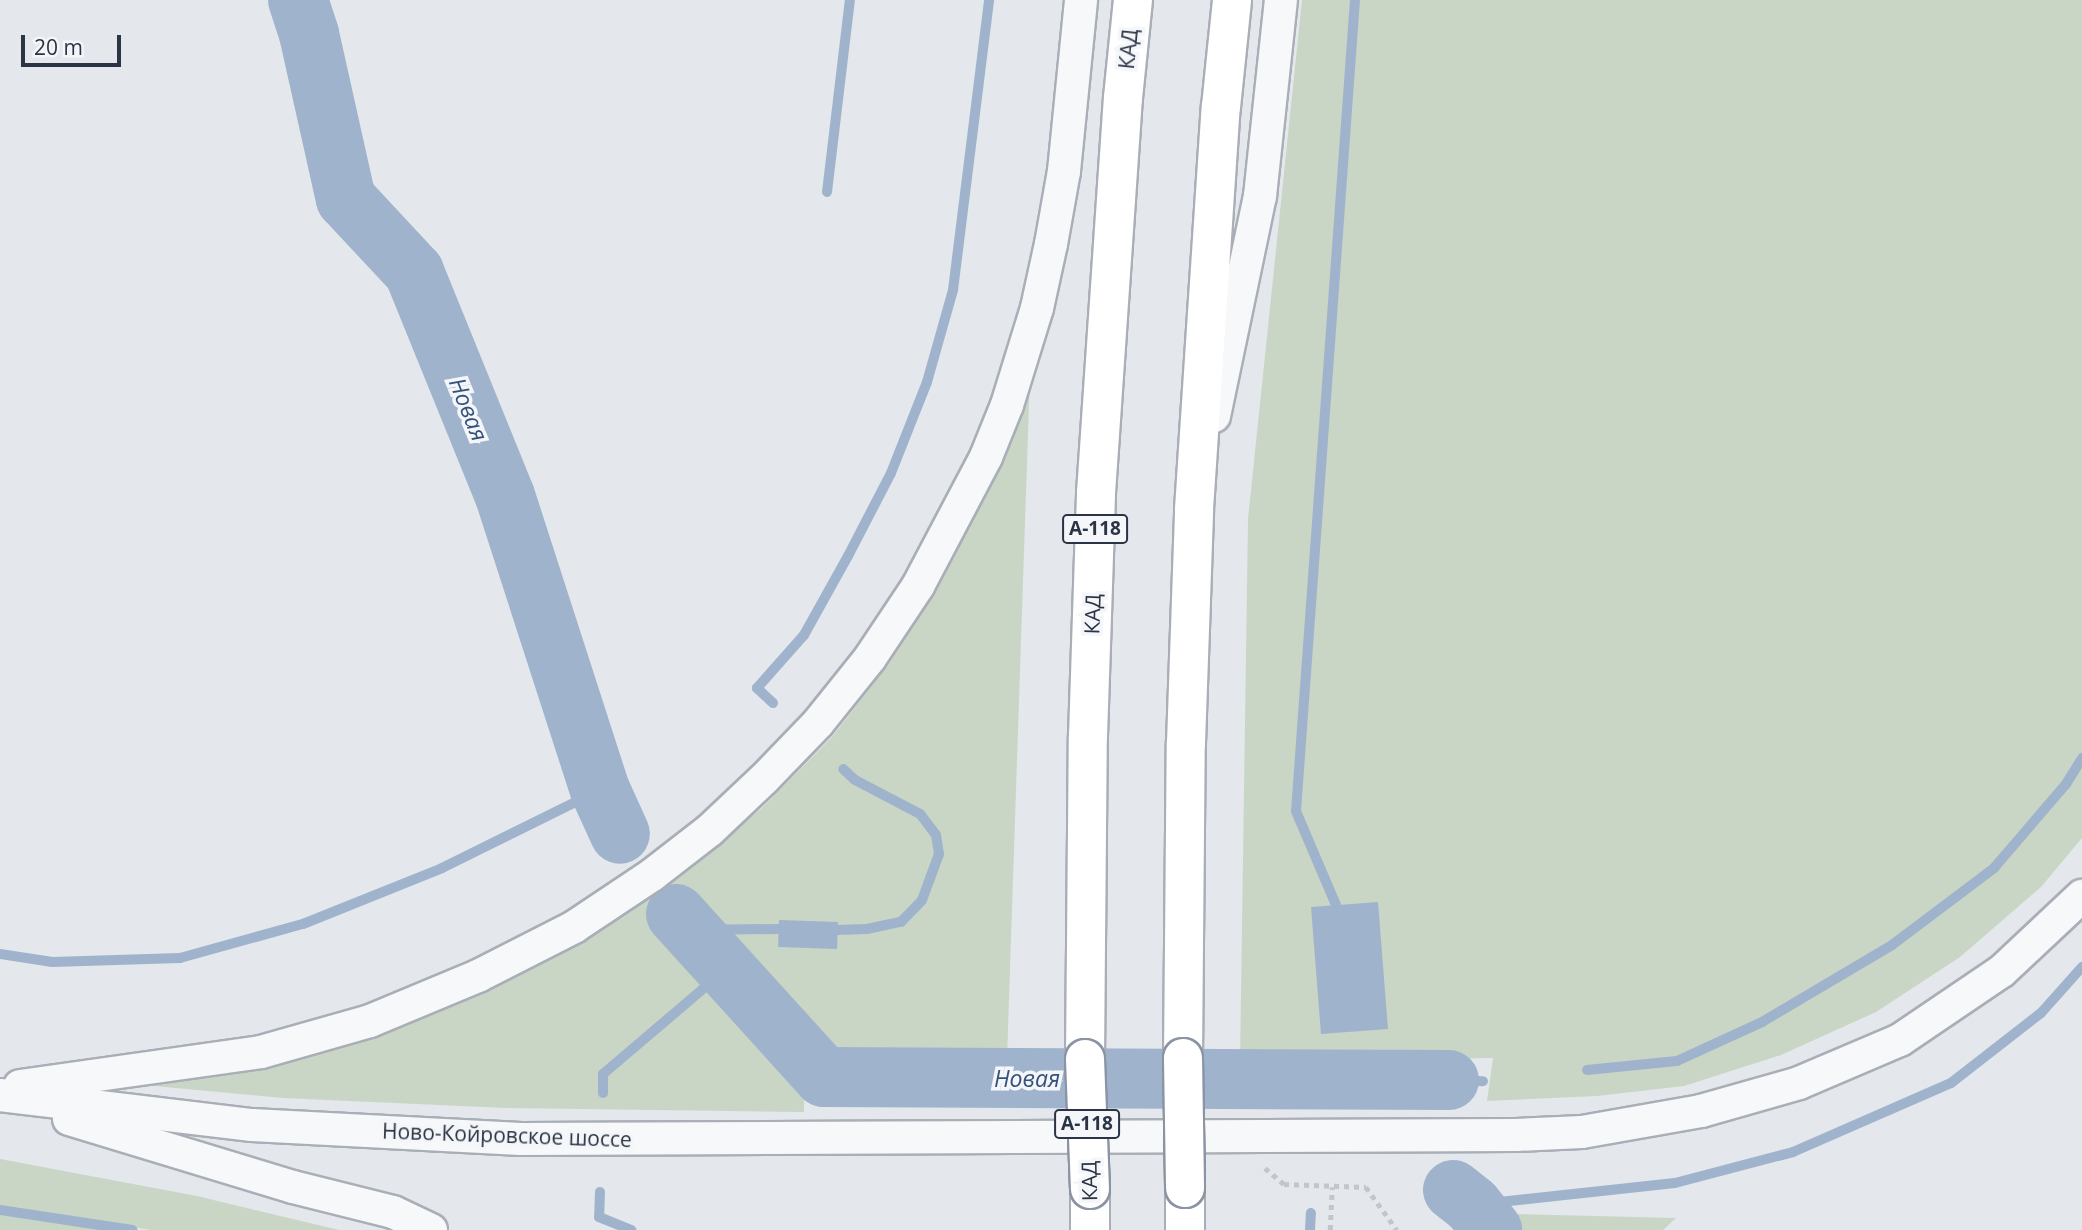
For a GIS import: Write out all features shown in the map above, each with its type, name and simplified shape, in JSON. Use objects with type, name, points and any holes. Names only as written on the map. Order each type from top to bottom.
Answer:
[{"type":"highway","name":"КАД","points":[[1090,1230],[1085,1059],[1088,736],[1096,493],[1123,98],[1133,0]]},
{"type":"highway","points":[[1185,1230],[1183,1058],[1186,743],[1194,509],[1220,107],[1232,0]]},
{"type":"street","points":[[0,1089],[261,1052],[370,1021],[478,975],[574,927],[652,875],[710,830],[764,779],[818,723],[870,658],[918,586],[986,457],[1037,308],[1051,244],[1064,171],[1081,0]]},
{"type":"street","points":[[1194,509],[1260,196],[1281,0]]},
{"type":"street","name":"Ново-Койровское шоссе","points":[[0,1097],[252,1125],[521,1139],[1516,1135],[1582,1132],[1701,1111],[1799,1083],[1900,1040],[2002,971],[2082,896]]},
{"type":"street","points":[[0,1097],[293,1187],[393,1212],[431,1230]]},
{"type":"path","points":[[1259,1136],[1259,1163],[1284,1184],[1366,1187],[1397,1230]]},
{"type":"path","points":[[1330,1230],[1332,1187]]},
{"type":"green space","points":[[1302,0],[2082,0],[2082,838],[2041,887],[1960,957],[1876,1012],[1781,1055],[1684,1086],[1597,1096],[1487,1101],[1493,1058],[1240,1062],[1248,519]]},
{"type":"green space","points":[[1030,373],[1007,1059],[833,1064],[707,937],[682,904],[656,925],[681,954],[689,950],[804,1093],[804,1112],[506,1108],[283,1098],[143,1085],[269,1061],[385,1031],[480,995],[601,931],[677,878],[762,808],[832,737],[888,665],[938,588],[980,507],[1011,438]]},
{"type":"green space","points":[[0,1159],[197,1196],[339,1230],[151,1230],[0,1206]]},
{"type":"green space","points":[[0,1214],[107,1230],[0,1230]]},
{"type":"green space","points":[[1512,1214],[1676,1218],[1663,1230],[1520,1230]]},
{"type":"water","points":[[1378,902],[1388,1029],[1321,1034],[1311,907]]},
{"type":"water","points":[[779,920],[838,922],[837,949],[778,947]]},
{"type":"waterway","name":"Новая","points":[[298,0],[309,34],[346,199],[414,272],[505,496],[600,790],[620,834]]},
{"type":"waterway","points":[[827,192],[850,0]]},
{"type":"waterway","points":[[773,703],[757,688],[804,635],[848,556],[891,473],[927,382],[953,290],[989,0]]},
{"type":"waterway","points":[[1336,905],[1296,811],[1355,0]]},
{"type":"waterway","points":[[1587,1070],[1677,1061],[1762,1022],[1892,945],[1994,868],[2066,784],[2082,758]]},
{"type":"waterway","points":[[837,930],[867,929],[901,922],[922,900],[939,854],[936,835],[920,814],[855,780],[843,769]]},
{"type":"waterway","points":[[0,954],[52,962],[180,958],[303,924],[442,868],[600,790]]},
{"type":"waterway","name":"Новая","points":[[676,914],[824,1077],[1449,1080]]},
{"type":"waterway","points":[[691,930],[779,929]]},
{"type":"waterway","points":[[1472,1205],[1675,1183],[1793,1152],[1951,1083],[2041,1013],[2082,967]]},
{"type":"waterway","points":[[603,1093],[603,1074],[725,970]]},
{"type":"waterway","points":[[1449,1080],[1483,1081]]},
{"type":"waterway","name":"Новая","points":[[1453,1190],[1472,1205],[1492,1230]]},
{"type":"waterway","points":[[600,1192],[599,1217],[631,1230]]},
{"type":"waterway","points":[[0,1210],[132,1230]]},
{"type":"waterway","points":[[1310,1230],[1311,1213]]}]
